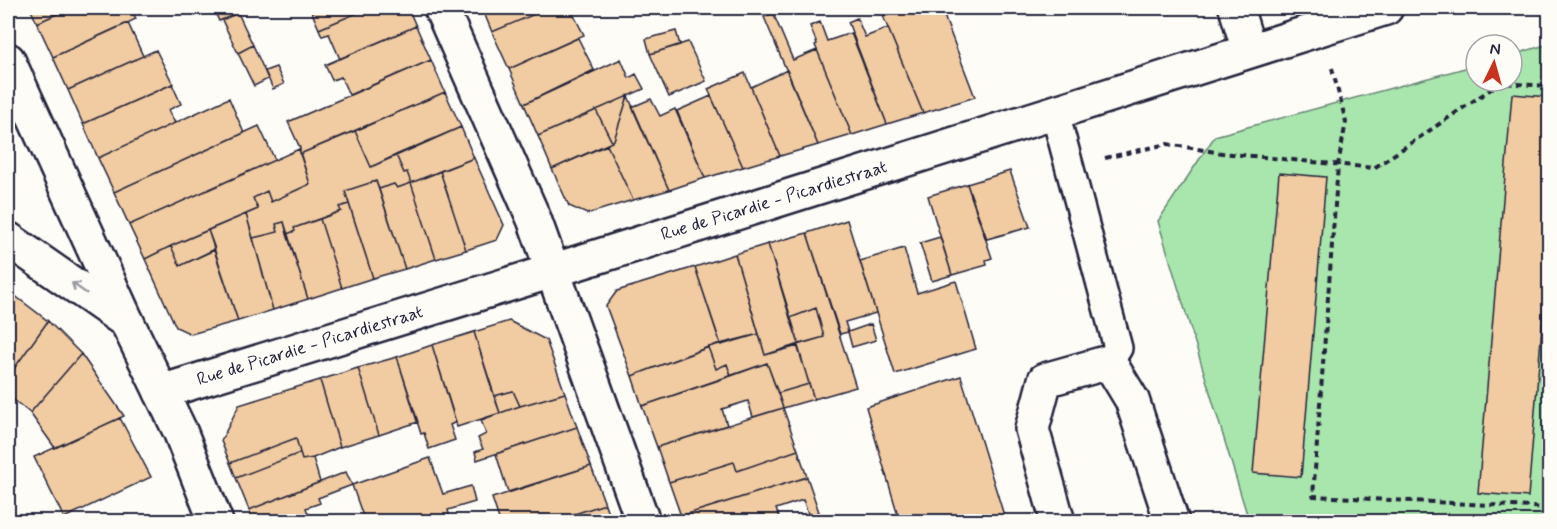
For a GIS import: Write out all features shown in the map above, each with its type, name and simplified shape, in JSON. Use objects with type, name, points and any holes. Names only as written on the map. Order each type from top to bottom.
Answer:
[{"type":"street","points":[[441,8],[534,219],[643,522]]},
{"type":"street","points":[[1236,8],[1249,50]]},
{"type":"street","name":"Rue de Picardie - Picardiestraat","points":[[161,392],[1386,8]]},
{"type":"street","points":[[8,60],[180,431],[216,522]]},
{"type":"street","points":[[1055,113],[1118,348],[1109,362],[1045,380],[1032,429],[1058,522]]},
{"type":"street","points":[[8,239],[128,322]]},
{"type":"street","points":[[1109,362],[1132,400],[1172,522]]},
{"type":"path","points":[[1070,166],[1167,144],[1222,153],[1374,168],[1500,83],[1550,86]]},
{"type":"path","points":[[1344,113],[1346,122],[1338,165],[1313,495],[1550,508]]},
{"type":"path","points":[[1544,508],[1550,438]]},
{"type":"green space","points":[[1549,44],[1549,521],[1249,521],[1158,221],[1215,136],[1464,68],[1464,93],[1524,93],[1524,51]]},
{"type":"building","points":[[30,8],[70,8],[37,23]]},
{"type":"building","points":[[70,8],[131,8],[136,19],[53,57],[37,23]]},
{"type":"building","points":[[213,8],[236,8],[238,13],[219,21]]},
{"type":"building","points":[[310,8],[369,8],[319,29]]},
{"type":"building","points":[[369,8],[408,8],[416,26],[340,59],[329,34],[322,36],[319,29]]},
{"type":"building","points":[[482,8],[549,8],[492,32]]},
{"type":"building","points":[[549,8],[570,8],[584,35],[509,69],[492,32]]},
{"type":"building","points":[[912,8],[913,11],[923,8],[941,8],[975,97],[923,113],[883,16]]},
{"type":"building","points":[[238,13],[253,45],[238,53],[222,20]]},
{"type":"building","points":[[773,13],[793,60],[817,50],[852,135],[818,145],[764,17]]},
{"type":"building","points":[[857,18],[865,37],[888,28],[923,113],[887,124],[848,22]]},
{"type":"building","points":[[820,22],[827,41],[851,33],[887,124],[852,135],[815,45],[817,44],[810,26]]},
{"type":"building","points":[[128,23],[143,56],[68,90],[53,57]]},
{"type":"building","points":[[416,26],[431,60],[349,95],[341,77],[332,80],[325,65]]},
{"type":"building","points":[[676,31],[680,45],[650,54],[646,39]]},
{"type":"building","points":[[578,38],[594,70],[524,104],[509,69]]},
{"type":"building","points":[[688,42],[706,81],[669,97],[650,54]]},
{"type":"building","points":[[253,45],[268,79],[254,86],[238,53]]},
{"type":"building","points":[[156,50],[173,84],[83,124],[68,90]]},
{"type":"building","points":[[621,59],[629,78],[636,74],[644,89],[538,136],[524,104]]},
{"type":"building","points":[[431,60],[445,92],[300,154],[300,148],[288,122]]},
{"type":"building","points":[[276,67],[284,84],[273,89],[265,71]]},
{"type":"building","points":[[787,70],[818,145],[780,156],[751,87]]},
{"type":"building","points":[[745,73],[780,156],[743,167],[708,89]]},
{"type":"building","points":[[172,84],[181,104],[168,110],[175,123],[98,158],[83,124]]},
{"type":"building","points":[[445,92],[461,127],[371,167],[355,131]]},
{"type":"building","points":[[1512,94],[1550,97],[1550,228],[1528,497],[1478,493]]},
{"type":"building","points":[[628,96],[614,140],[612,142],[596,110]]},
{"type":"building","points":[[628,96],[669,190],[633,200],[607,145],[614,140]]},
{"type":"building","points":[[711,96],[743,167],[705,178],[677,111]]},
{"type":"building","points":[[229,98],[244,133],[114,192],[98,158]]},
{"type":"building","points":[[651,99],[660,116],[675,109],[705,178],[669,190],[632,107]]},
{"type":"building","points":[[596,110],[612,142],[552,169],[538,136]]},
{"type":"building","points":[[259,126],[275,160],[129,225],[114,192]]},
{"type":"building","points":[[461,127],[474,158],[411,183],[396,155]]},
{"type":"building","points":[[355,131],[371,167],[396,155],[411,183],[397,188],[394,184],[379,189],[376,181],[345,191],[349,204],[339,207],[341,211],[294,228],[295,231],[287,234],[284,222],[276,224],[278,232],[253,238],[246,214],[258,209],[253,198],[267,191],[271,202],[310,184],[300,154]]},
{"type":"building","points":[[607,145],[633,200],[587,214],[569,206],[552,169]]},
{"type":"building","points":[[299,149],[310,184],[271,202],[267,191],[253,198],[258,209],[145,259],[129,225]]},
{"type":"building","points":[[474,158],[504,225],[497,240],[466,250],[440,171]]},
{"type":"building","points":[[440,171],[466,250],[436,259],[411,183]]},
{"type":"building","points":[[1010,171],[1030,227],[987,239],[967,184]]},
{"type":"building","points":[[1279,173],[1326,177],[1301,477],[1253,473]]},
{"type":"building","points":[[376,181],[405,269],[373,278],[345,191]]},
{"type":"building","points":[[411,183],[436,259],[405,269],[379,189],[394,184],[397,188]]},
{"type":"building","points":[[967,184],[992,258],[986,260],[987,265],[952,275],[928,196]]},
{"type":"building","points":[[349,204],[373,278],[342,288],[320,219],[341,211],[339,207]]},
{"type":"building","points":[[246,214],[273,310],[238,321],[208,230]]},
{"type":"building","points":[[320,219],[342,288],[308,299],[287,234],[295,231],[294,228]]},
{"type":"building","points":[[847,220],[876,313],[845,322],[848,332],[840,334],[807,233]]},
{"type":"building","points":[[284,222],[308,299],[273,310],[253,238],[278,232],[276,224]]},
{"type":"building","points":[[208,230],[215,249],[180,266],[171,246]]},
{"type":"building","points":[[807,233],[856,387],[814,399],[797,345],[824,337],[816,308],[790,318],[768,244]]},
{"type":"building","points":[[940,237],[952,275],[932,281],[920,243]]},
{"type":"building","points":[[768,244],[799,344],[765,355],[735,254]]},
{"type":"building","points":[[171,246],[180,266],[214,250],[238,321],[191,334],[176,327],[145,259]]},
{"type":"building","points":[[904,248],[917,293],[956,281],[976,349],[895,374],[860,261]]},
{"type":"building","points":[[735,254],[759,334],[721,345],[695,267]]},
{"type":"building","points":[[695,267],[720,343],[632,376],[606,306],[617,291]]},
{"type":"building","points":[[10,292],[48,321],[8,377],[8,296]]},
{"type":"building","points":[[816,308],[824,337],[799,344],[790,318]]},
{"type":"building","points":[[48,321],[81,354],[30,413],[10,397],[8,399],[8,377]]},
{"type":"building","points":[[509,321],[546,340],[565,393],[520,406],[513,391],[494,396],[474,332]]},
{"type":"building","points":[[871,324],[876,340],[852,347],[848,332]]},
{"type":"building","points":[[474,332],[500,413],[457,427],[432,345]]},
{"type":"building","points":[[759,334],[765,355],[798,346],[809,384],[778,393],[767,363],[731,376],[727,364],[716,369],[708,347]]},
{"type":"building","points":[[432,345],[456,422],[450,425],[455,440],[429,449],[424,433],[421,434],[397,357]]},
{"type":"building","points":[[708,347],[716,369],[727,364],[731,376],[642,406],[632,376]]},
{"type":"building","points":[[81,354],[124,416],[55,448],[30,413]]},
{"type":"building","points":[[397,357],[418,422],[379,435],[358,368]]},
{"type":"building","points":[[767,363],[783,408],[753,417],[748,401],[722,409],[727,425],[657,447],[642,406]]},
{"type":"building","points":[[358,368],[379,435],[340,447],[320,380]]},
{"type":"building","points":[[961,376],[1006,522],[900,522],[866,407]]},
{"type":"building","points":[[320,380],[340,447],[302,460],[296,438],[230,463],[221,441],[239,405]]},
{"type":"building","points":[[809,384],[814,399],[783,408],[778,393]]},
{"type":"building","points":[[513,391],[520,406],[500,413],[494,396]]},
{"type":"building","points":[[565,393],[577,427],[477,460],[475,452],[483,449],[478,438],[486,434],[481,420]]},
{"type":"building","points":[[783,408],[798,450],[737,471],[734,462],[669,482],[657,447]]},
{"type":"building","points":[[120,418],[151,477],[64,518],[34,457]]},
{"type":"building","points":[[577,427],[591,466],[508,492],[496,454]]},
{"type":"building","points":[[296,438],[300,453],[236,478],[230,463]]},
{"type":"building","points":[[798,450],[807,477],[681,516],[669,482],[734,462],[737,471]]},
{"type":"building","points":[[300,453],[302,460],[313,458],[320,482],[249,510],[236,478]]},
{"type":"building","points":[[430,458],[443,494],[471,486],[475,502],[448,510],[451,522],[365,522],[352,485]]},
{"type":"building","points":[[591,466],[605,504],[550,522],[500,522],[492,498]]},
{"type":"building","points":[[346,472],[352,485],[318,498],[320,503],[306,508],[311,522],[253,522],[249,510]]},
{"type":"building","points":[[807,477],[819,512],[809,516],[803,500],[776,509],[781,522],[683,522],[681,516]]},
{"type":"building","points":[[605,504],[611,522],[550,522]]}]
